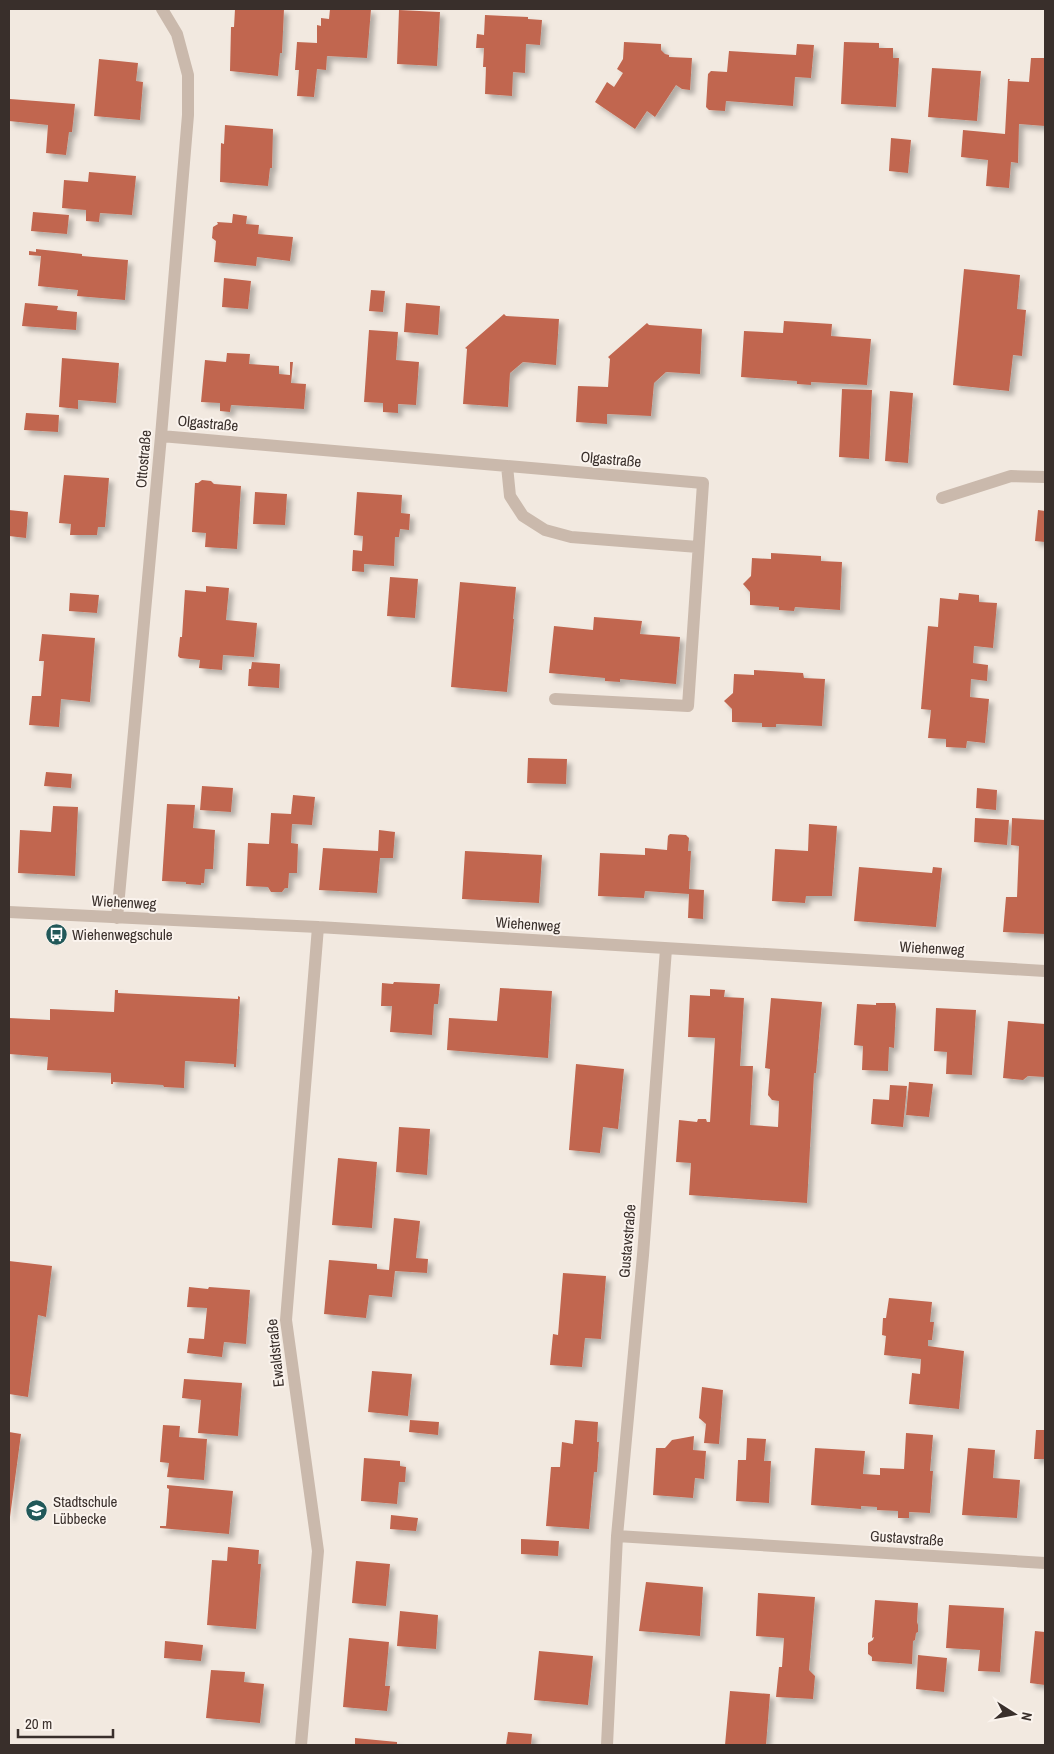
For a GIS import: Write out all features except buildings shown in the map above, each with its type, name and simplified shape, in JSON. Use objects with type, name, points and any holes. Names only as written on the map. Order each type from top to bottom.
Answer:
[{"type":"street","name":"Ottostraße","points":[[118,918],[188,116],[188,75],[176,34],[162,9]]},
{"type":"street","name":"Olgastraße","points":[[161,436],[703,483],[688,706],[555,699]]},
{"type":"street","points":[[507,466],[510,496],[523,516],[545,530],[571,537],[698,548]]},
{"type":"street","points":[[942,498],[1011,476],[1045,477]]},
{"type":"street","name":"Wiehenweg","points":[[9,912],[318,927],[1045,971]]},
{"type":"street","name":"Ewaldstraße","points":[[301,1745],[318,1551],[286,1320],[318,927]]},
{"type":"street","name":"Gustavstraße","points":[[607,1745],[617,1536],[643,1246],[666,949]]},
{"type":"street","name":"Gustavstraße","points":[[617,1536],[1045,1563]]},
{"type":"place","name":"Wiehenwegschule","points":[[56,934]]},
{"type":"place","name":"Stadtschule Lübbecke","points":[[37,1510]]}]
